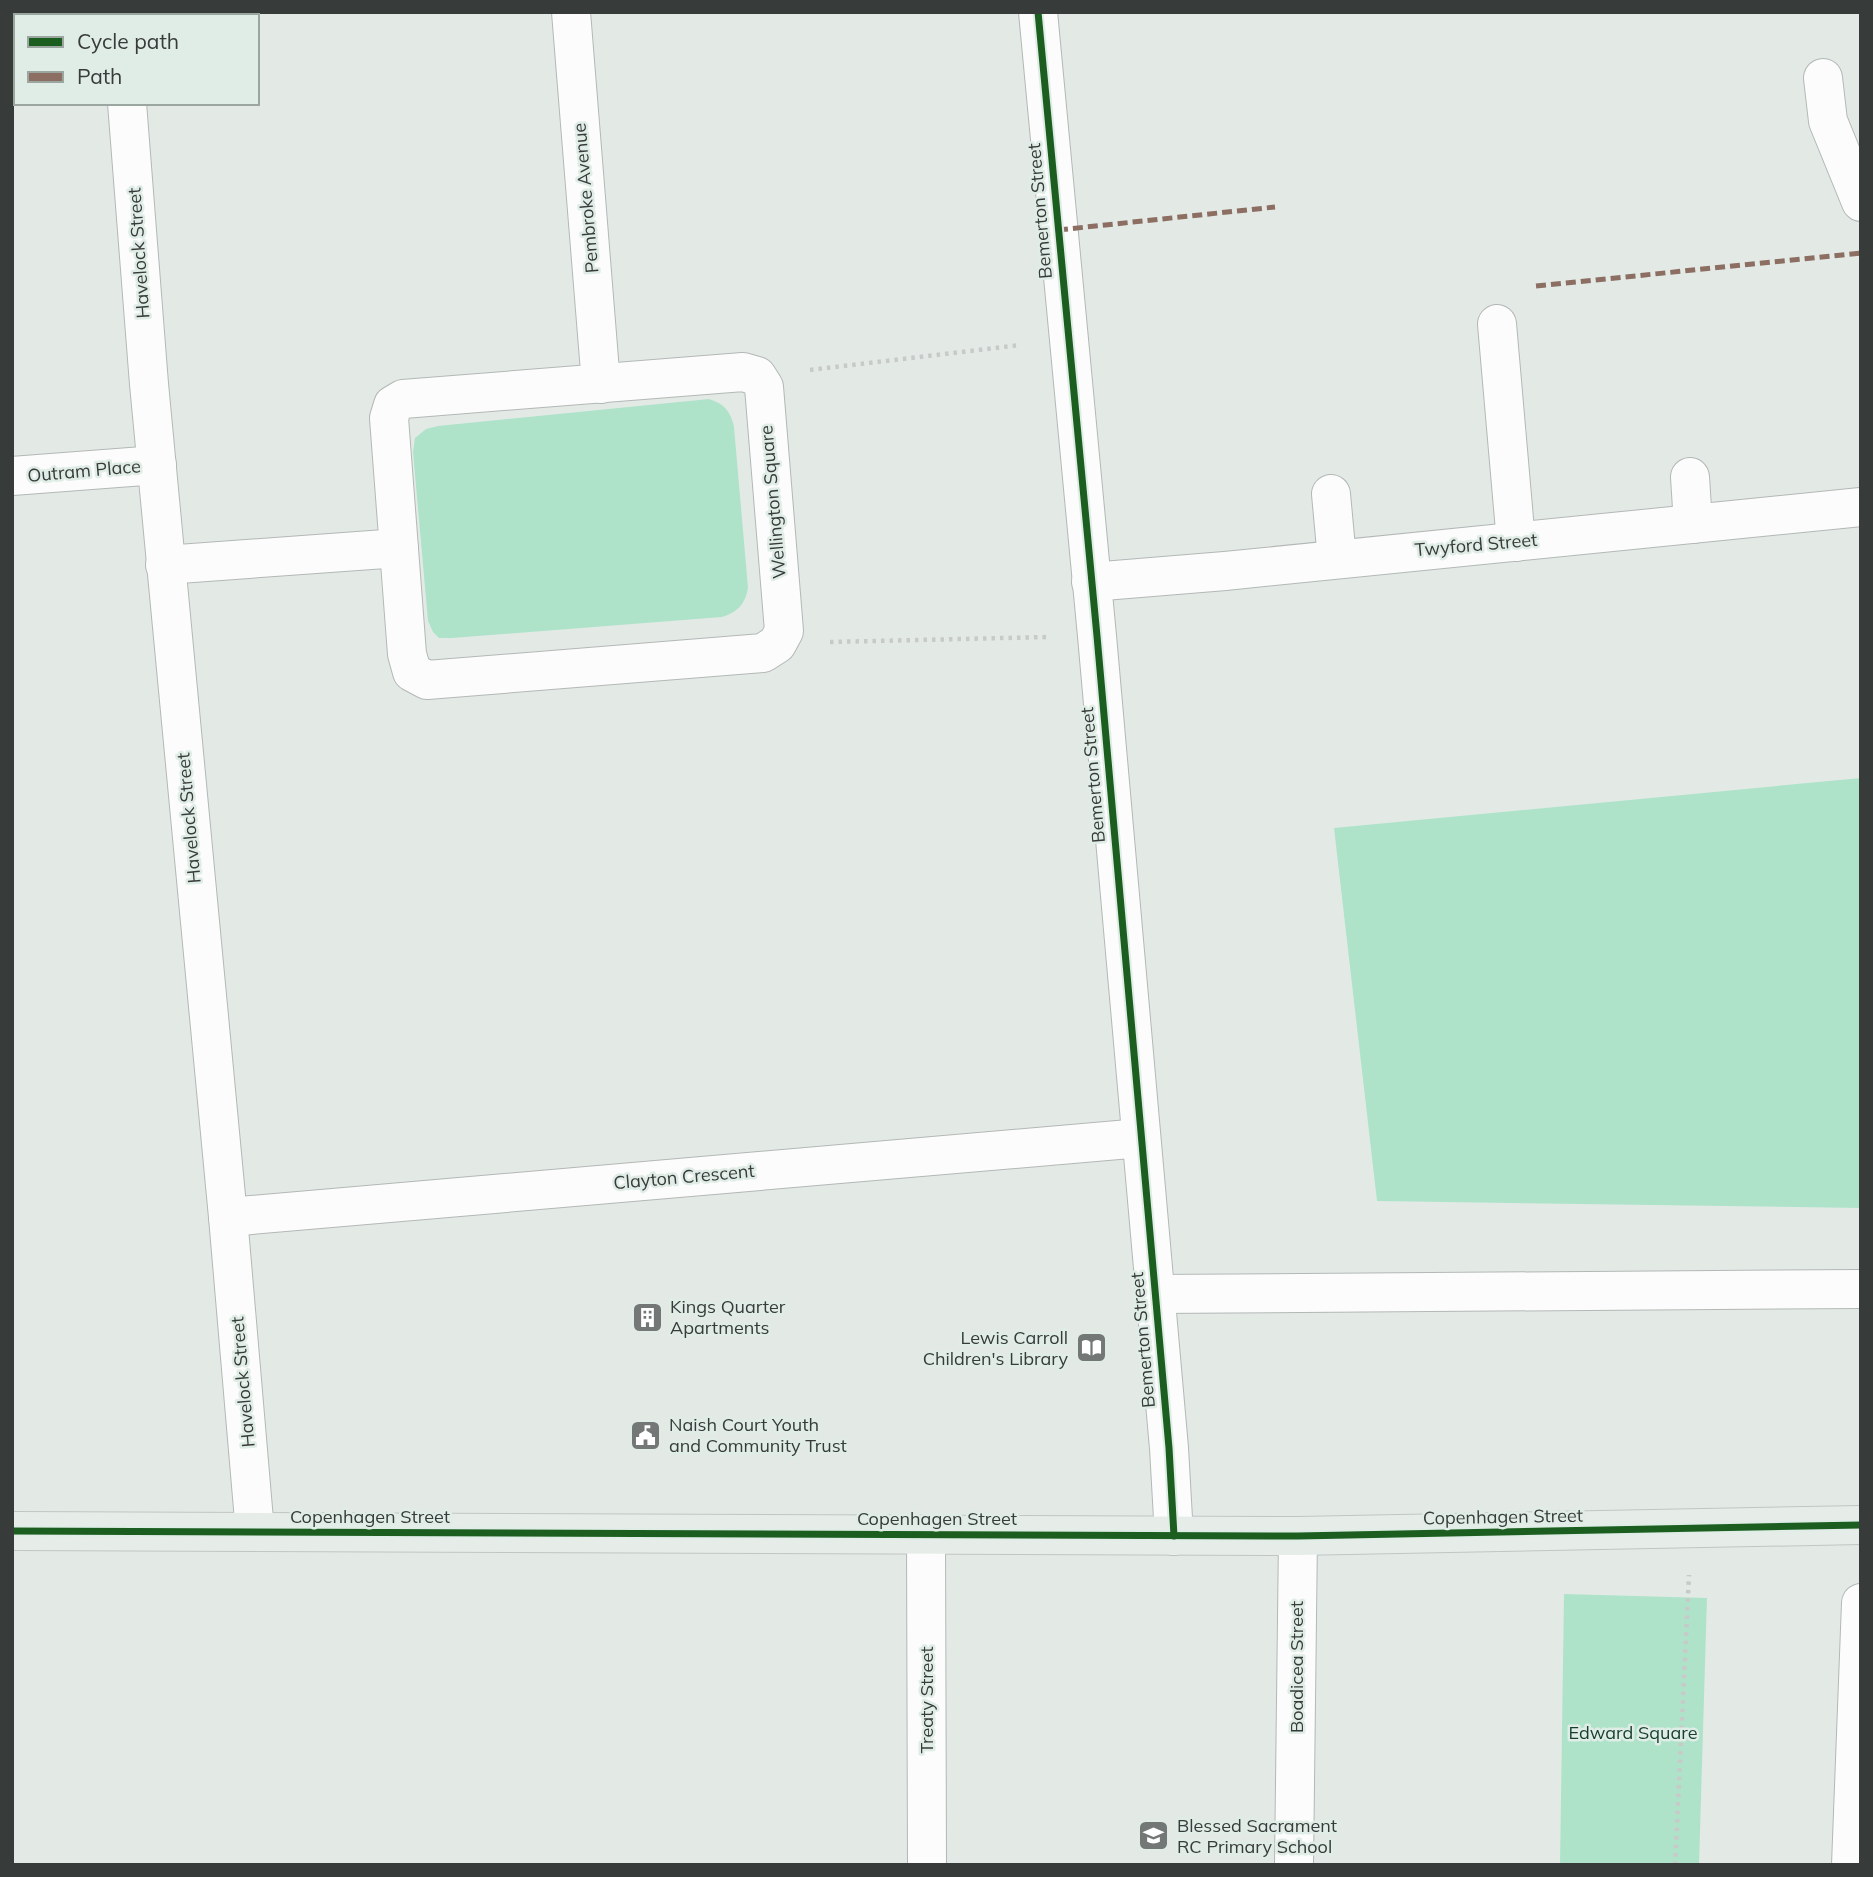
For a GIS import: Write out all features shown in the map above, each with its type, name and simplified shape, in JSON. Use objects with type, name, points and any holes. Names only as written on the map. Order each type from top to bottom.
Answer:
[{"type":"main road","name":"Copenhagen Street","points":[[12,1531],[1298,1536],[1861,1525]]},
{"type":"street","name":"Pembroke Avenue","points":[[570,12],[601,384]]},
{"type":"street","name":"Bemerton Street","points":[[1038,12],[1097,636],[1169,1448],[1174,1536]]},
{"type":"street","points":[[1823,78],[1828,121],[1852,154],[1861,202]]},
{"type":"street","name":"Havelock Street","points":[[127,105],[156,465],[228,1217],[255,1532]]},
{"type":"street","points":[[1497,324],[1516,542]]},
{"type":"street","points":[[757,376],[743,372],[403,399],[393,405],[389,418],[407,654],[412,672],[427,680],[763,653],[777,644]]},
{"type":"street","name":"Wellington Square","points":[[757,376],[764,387],[784,631],[777,644]]},
{"type":"street","name":"Outram Place","points":[[12,476],[156,465]]},
{"type":"street","points":[[1690,477],[1693,524]]},
{"type":"street","points":[[1331,494],[1337,559]]},
{"type":"street","name":"Twyford Street","points":[[1091,582],[1861,507]]},
{"type":"street","points":[[165,565],[399,548]]},
{"type":"street","name":"Clayton Crescent","points":[[228,1217],[1141,1138]]},
{"type":"street","points":[[1155,1294],[1861,1289]]},
{"type":"street","name":"Treaty Street","points":[[926,1535],[927,1865]]},
{"type":"street","name":"Boadicea Street","points":[[1294,1865],[1298,1536]]},
{"type":"street","points":[[1852,1865],[1861,1603]]},
{"type":"path","points":[[757,376],[1068,339]]},
{"type":"path","points":[[777,644],[1097,636]]},
{"type":"path","points":[[1675,1865],[1691,1529]]},
{"type":"green space","points":[[709,399],[726,408],[734,427],[748,588],[743,603],[736,610],[722,617],[452,638],[439,638],[433,632],[428,621],[413,452],[415,438],[426,429],[438,426]]},
{"type":"green space","points":[[1861,778],[1861,1208],[1377,1201],[1334,828]]},
{"type":"green space","name":"Edward Square","points":[[1564,1594],[1707,1598],[1699,1865],[1560,1865]]},
{"type":"marked path","points":[[1058,230],[1275,207]]},
{"type":"marked path","points":[[1536,286],[1861,253]]},
{"type":"cycle path","points":[[1038,12],[1097,636],[1169,1448],[1174,1536]]},
{"type":"cycle path","points":[[12,1531],[1298,1536],[1861,1525]]},
{"type":"place","name":"Kings Quarter Apartments","points":[[647,1317]]},
{"type":"place","name":"Lewis Carroll Children's Library","points":[[1091,1348]]},
{"type":"place","name":"Naish Court Youth and Community Trust","points":[[646,1435]]},
{"type":"place","name":"Blessed Sacrament RC Primary School","points":[[1154,1836]]}]
